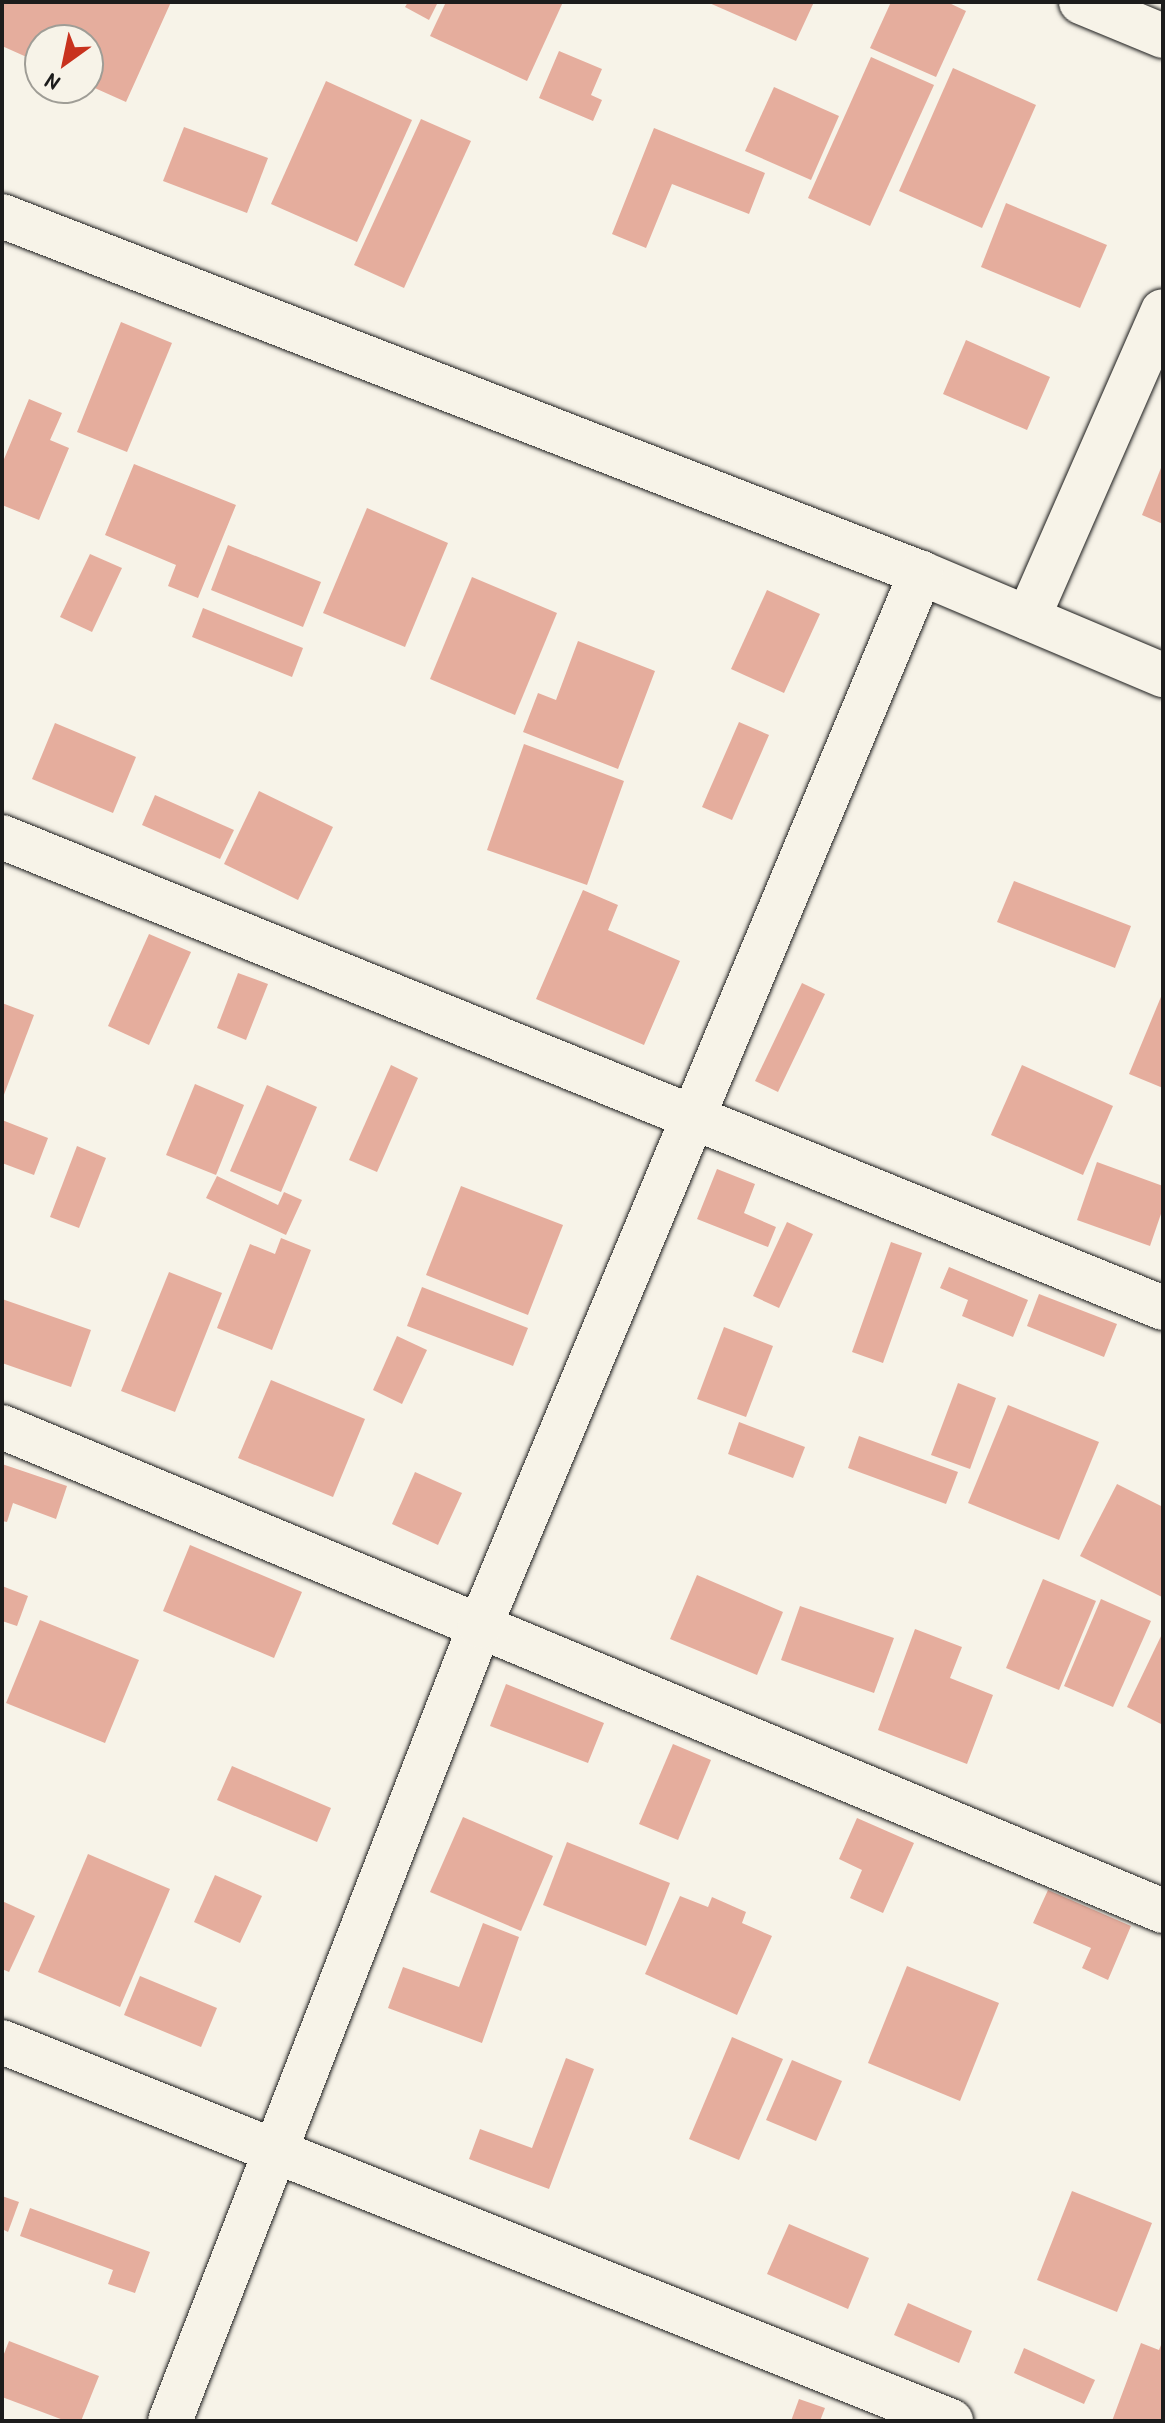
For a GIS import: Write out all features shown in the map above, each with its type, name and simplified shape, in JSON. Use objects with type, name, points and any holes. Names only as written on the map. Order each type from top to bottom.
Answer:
[{"type":"street","points":[[1081,2],[1163,36]]},
{"type":"street","points":[[2,216],[921,573],[1163,675]]},
{"type":"street","points":[[1028,618],[1163,311]]},
{"type":"street","points":[[170,2421],[480,1626],[689,1117],[921,573]]},
{"type":"street","points":[[2,837],[1163,1308]]},
{"type":"street","points":[[2,1427],[1163,1911]]},
{"type":"street","points":[[2,2042],[274,2154],[951,2421]]},
{"type":"building","points":[[2,2],[171,2],[126,102],[104,92],[104,24],[24,24],[24,56],[2,46]]},
{"type":"building","points":[[408,2],[438,2],[429,20],[405,7]]},
{"type":"building","points":[[446,2],[563,2],[527,81],[430,36]]},
{"type":"building","points":[[707,2],[814,2],[796,41]]},
{"type":"building","points":[[891,2],[947,2],[966,11],[936,77],[870,48]]},
{"type":"building","points":[[559,51],[602,69],[591,95],[602,100],[593,121],[539,98]]},
{"type":"building","points":[[871,57],[934,85],[870,226],[808,198]]},
{"type":"building","points":[[953,68],[1036,105],[982,228],[899,191]]},
{"type":"building","points":[[326,81],[412,120],[357,242],[271,204]]},
{"type":"building","points":[[774,87],[839,116],[811,180],[745,151]]},
{"type":"building","points":[[421,119],[471,141],[404,288],[354,265]]},
{"type":"building","points":[[184,127],[268,158],[247,213],[163,181]]},
{"type":"building","points":[[654,128],[765,173],[749,214],[672,184],[646,248],[612,234]]},
{"type":"building","points":[[1006,203],[1107,245],[1080,308],[981,267]]},
{"type":"building","points":[[121,322],[172,343],[127,452],[77,432]]},
{"type":"building","points":[[966,340],[1050,377],[1027,430],[943,394]]},
{"type":"building","points":[[29,399],[62,413],[50,440],[69,448],[39,520],[2,505],[2,464]]},
{"type":"building","points":[[1163,463],[1163,524],[1142,515]]},
{"type":"building","points":[[134,464],[236,505],[198,598],[168,586],[176,565],[105,535]]},
{"type":"building","points":[[367,508],[448,543],[405,647],[323,613]]},
{"type":"building","points":[[228,545],[321,582],[303,627],[211,590]]},
{"type":"building","points":[[90,554],[122,568],[92,632],[60,617]]},
{"type":"building","points":[[472,577],[557,613],[515,715],[430,679]]},
{"type":"building","points":[[767,590],[820,614],[784,693],[731,669]]},
{"type":"building","points":[[203,608],[303,648],[292,677],[192,637]]},
{"type":"building","points":[[578,641],[655,671],[618,769],[523,732],[538,693],[556,700]]},
{"type":"building","points":[[739,722],[769,735],[732,820],[702,807]]},
{"type":"building","points":[[55,723],[136,757],[113,813],[32,779]]},
{"type":"building","points":[[524,744],[624,781],[587,885],[487,850]]},
{"type":"building","points":[[259,791],[333,827],[298,900],[224,864]]},
{"type":"building","points":[[155,795],[234,830],[220,859],[142,825]]},
{"type":"building","points":[[1014,881],[1131,926],[1115,968],[997,922]]},
{"type":"building","points":[[583,890],[618,905],[608,930],[680,961],[644,1045],[536,999]]},
{"type":"building","points":[[149,934],[191,952],[149,1045],[108,1026]]},
{"type":"building","points":[[238,973],[268,984],[246,1040],[217,1028]]},
{"type":"building","points":[[802,983],[825,994],[778,1092],[755,1081]]},
{"type":"building","points":[[1163,992],[1163,1088],[1129,1074]]},
{"type":"building","points":[[2,1003],[34,1015],[2,1100]]},
{"type":"building","points":[[391,1065],[418,1078],[377,1172],[349,1160]]},
{"type":"building","points":[[1022,1065],[1113,1106],[1083,1175],[991,1135]]},
{"type":"building","points":[[195,1084],[244,1105],[216,1175],[166,1155]]},
{"type":"building","points":[[267,1085],[317,1107],[281,1192],[230,1171]]},
{"type":"building","points":[[2,1120],[48,1138],[34,1175],[2,1163]]},
{"type":"building","points":[[77,1146],[106,1158],[79,1228],[50,1217]]},
{"type":"building","points":[[1097,1162],[1163,1186],[1163,1208],[1150,1246],[1077,1220]]},
{"type":"building","points":[[717,1169],[755,1184],[744,1213],[776,1227],[768,1247],[697,1219]]},
{"type":"building","points":[[217,1176],[278,1205],[284,1192],[302,1200],[286,1235],[206,1198]]},
{"type":"building","points":[[461,1186],[563,1225],[528,1315],[426,1275]]},
{"type":"building","points":[[787,1222],[813,1234],[779,1308],[753,1296]]},
{"type":"building","points":[[281,1238],[311,1250],[272,1350],[217,1328],[250,1244],[275,1254]]},
{"type":"building","points":[[891,1242],[922,1253],[883,1363],[852,1352]]},
{"type":"building","points":[[949,1267],[1028,1300],[1013,1337],[962,1316],[968,1300],[940,1288]]},
{"type":"building","points":[[169,1272],[222,1293],[175,1412],[121,1391]]},
{"type":"building","points":[[422,1287],[528,1328],[513,1366],[407,1326]]},
{"type":"building","points":[[1039,1294],[1117,1324],[1104,1357],[1027,1326]]},
{"type":"building","points":[[2,1299],[91,1330],[71,1387],[2,1363]]},
{"type":"building","points":[[724,1327],[773,1346],[746,1417],[697,1399]]},
{"type":"building","points":[[397,1336],[427,1350],[402,1404],[373,1390]]},
{"type":"building","points":[[271,1380],[365,1419],[333,1497],[238,1458]]},
{"type":"building","points":[[958,1383],[996,1398],[970,1469],[931,1455]]},
{"type":"building","points":[[1008,1405],[1099,1442],[1059,1540],[968,1503]]},
{"type":"building","points":[[739,1422],[805,1447],[793,1478],[728,1454]]},
{"type":"building","points":[[859,1436],[958,1472],[946,1504],[848,1468]]},
{"type":"building","points":[[2,1464],[67,1486],[56,1519],[13,1503],[7,1522],[2,1521]]},
{"type":"building","points":[[415,1472],[462,1493],[438,1545],[392,1524]]},
{"type":"building","points":[[1117,1484],[1163,1507],[1162,1597],[1080,1556]]},
{"type":"building","points":[[190,1545],[302,1592],[274,1658],[163,1611]]},
{"type":"building","points":[[697,1575],[783,1612],[757,1675],[670,1639]]},
{"type":"building","points":[[1043,1579],[1096,1601],[1059,1690],[1006,1668]]},
{"type":"building","points":[[2,1586],[28,1596],[17,1626],[2,1621]]},
{"type":"building","points":[[1101,1599],[1151,1621],[1113,1707],[1064,1686]]},
{"type":"building","points":[[800,1606],[894,1638],[874,1693],[781,1660]]},
{"type":"building","points":[[40,1620],[139,1660],[105,1743],[6,1703]]},
{"type":"building","points":[[915,1629],[962,1647],[950,1678],[993,1695],[967,1764],[878,1730]]},
{"type":"building","points":[[1163,1632],[1163,1725],[1127,1707]]},
{"type":"building","points":[[506,1684],[604,1723],[588,1763],[490,1726]]},
{"type":"building","points":[[673,1744],[711,1760],[678,1840],[639,1824]]},
{"type":"building","points":[[232,1766],[331,1808],[317,1842],[217,1800]]},
{"type":"building","points":[[463,1817],[553,1856],[521,1931],[430,1892]]},
{"type":"building","points":[[857,1818],[914,1843],[883,1913],[850,1898],[862,1870],[839,1859]]},
{"type":"building","points":[[567,1842],[670,1883],[646,1946],[543,1905]]},
{"type":"building","points":[[88,1854],[170,1889],[120,2007],[38,1972]]},
{"type":"building","points":[[215,1875],[262,1896],[240,1943],[194,1922]]},
{"type":"building","points":[[1048,1890],[1131,1926],[1108,1980],[1082,1968],[1091,1948],[1033,1923]]},
{"type":"building","points":[[680,1896],[708,1907],[712,1897],[746,1912],[742,1923],[772,1936],[737,2015],[645,1974]]},
{"type":"building","points":[[2,1901],[35,1916],[9,1972],[2,1969]]},
{"type":"building","points":[[483,1923],[519,1937],[482,2043],[388,2008],[403,1967],[459,1987]]},
{"type":"building","points":[[907,1966],[999,2003],[960,2101],[868,2063]]},
{"type":"building","points":[[140,1976],[217,2008],[201,2047],[124,2015]]},
{"type":"building","points":[[732,2037],[783,2059],[739,2160],[689,2139]]},
{"type":"building","points":[[566,2058],[594,2069],[549,2189],[469,2159],[480,2129],[532,2148]]},
{"type":"building","points":[[792,2060],[842,2081],[816,2141],[766,2120]]},
{"type":"building","points":[[1072,2191],[1152,2223],[1117,2312],[1037,2280]]},
{"type":"building","points":[[2,2196],[19,2202],[8,2232],[2,2229]]},
{"type":"building","points":[[30,2208],[150,2252],[135,2293],[108,2284],[113,2270],[20,2236]]},
{"type":"building","points":[[789,2224],[869,2258],[848,2309],[767,2274]]},
{"type":"building","points":[[908,2303],[972,2331],[959,2363],[894,2335]]},
{"type":"building","points":[[1163,2340],[1163,2421],[1112,2421],[1141,2343],[1159,2350]]},
{"type":"building","points":[[9,2341],[99,2376],[81,2421],[66,2421],[2,2397],[2,2359]]},
{"type":"building","points":[[1024,2348],[1095,2380],[1084,2404],[1014,2373]]},
{"type":"building","points":[[799,2399],[825,2408],[820,2421],[791,2421]]}]
